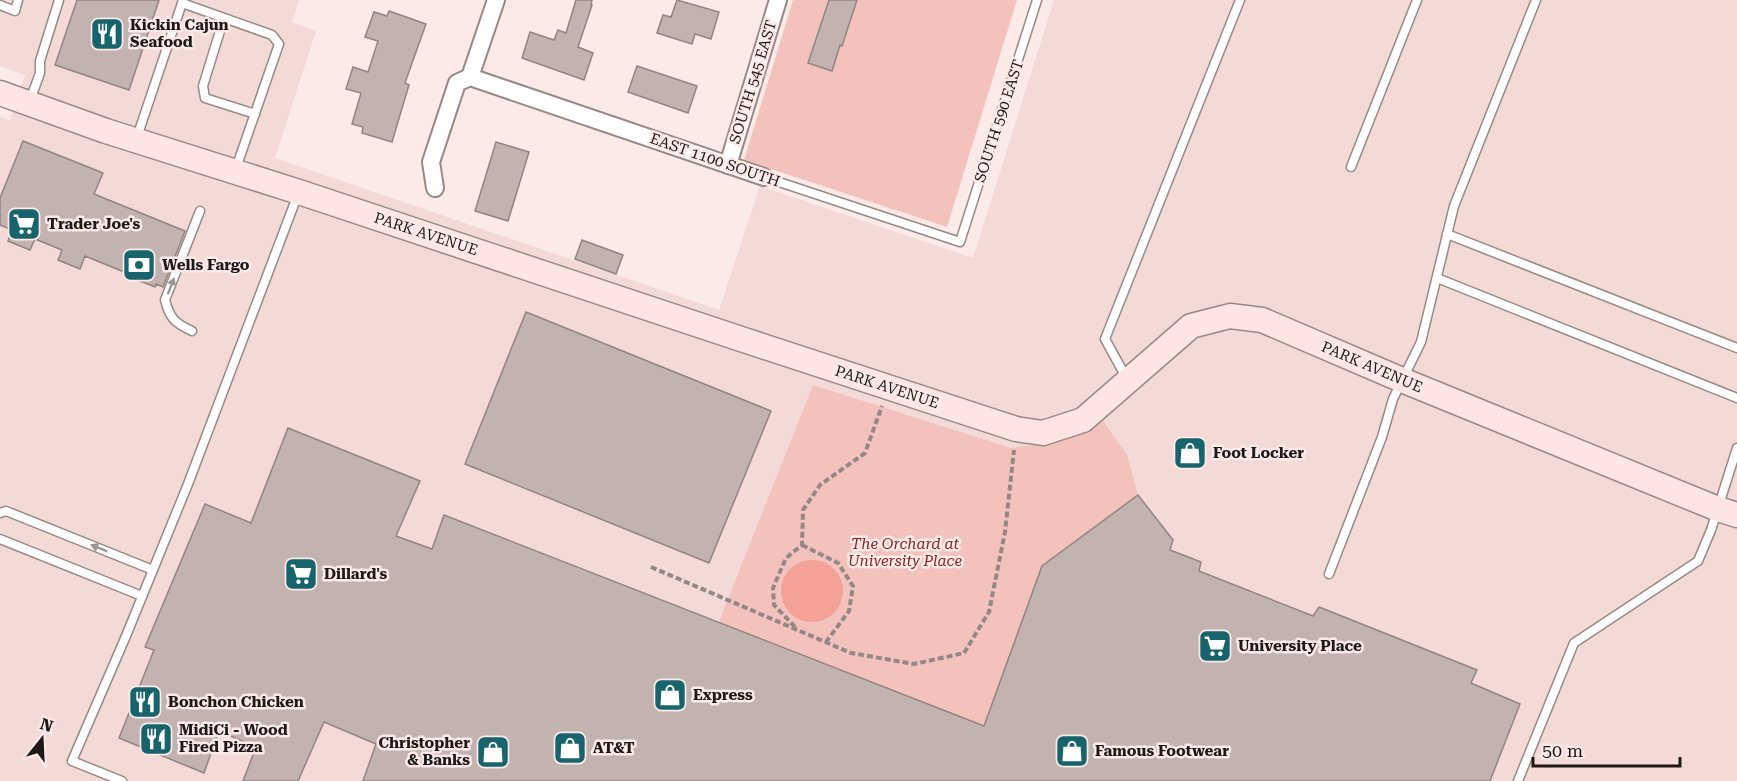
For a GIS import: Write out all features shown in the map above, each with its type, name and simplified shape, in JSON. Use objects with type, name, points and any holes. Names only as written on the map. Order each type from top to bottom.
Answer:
[{"type":"street","points":[[435,188],[431,162],[457,83],[470,77],[496,0]]},
{"type":"street","name":"SOUTH 545 EAST","points":[[728,165],[778,0]]},
{"type":"street","name":"EAST 1100 SOUTH","points":[[470,77],[764,177]]},
{"type":"street","name":"PARK AVENUE","points":[[0,93],[136,140],[1016,429],[1043,433],[1083,420],[1191,326],[1230,316],[1262,320],[1402,380],[1727,512]]},
{"type":"lane","points":[[0,5],[15,11],[18,0]]},
{"type":"lane","points":[[30,103],[59,0]]},
{"type":"lane","name":"SOUTH 590 EAST","points":[[960,242],[1037,0]]},
{"type":"lane","points":[[1128,381],[1105,339],[1240,0]]},
{"type":"lane","points":[[1351,167],[1417,0]]},
{"type":"lane","points":[[1329,574],[1382,437],[1393,399],[1421,342],[1454,206],[1536,0]]},
{"type":"lane","points":[[136,140],[183,1],[272,35],[279,44],[235,172]]},
{"type":"lane","points":[[224,18],[202,86],[205,98],[255,114]]},
{"type":"lane","name":"EAST 1100 SOUTH","points":[[764,177],[960,242]]},
{"type":"lane","points":[[122,781],[72,761],[188,484],[299,192]]},
{"type":"lane","points":[[192,331],[176,323],[168,313],[165,300],[200,211]]},
{"type":"lane","points":[[1447,234],[1737,348]]},
{"type":"lane","points":[[1437,278],[1737,398]]},
{"type":"lane","points":[[1518,781],[1574,643],[1698,561],[1727,512],[1737,448]]},
{"type":"lane","points":[[0,513],[6,511],[153,570]]},
{"type":"lane","points":[[0,538],[142,596]]},
{"type":"path","points":[[797,630],[774,605],[773,588],[786,558],[802,545],[803,510],[820,485],[865,453],[887,387]]},
{"type":"path","points":[[651,567],[851,653],[914,664],[964,653],[989,612],[1005,532],[1016,429]]},
{"type":"path","points":[[802,545],[838,562],[853,586],[849,611],[826,642]]},
{"type":"shaded area","name":"University Place","points":[[0,0],[299,0],[292,22],[316,31],[275,158],[719,310],[760,186],[973,258],[1054,0],[1737,0],[1737,781],[0,781],[0,117],[10,120],[25,75],[0,66]]},
{"type":"shaded area","points":[[812,560],[834,569],[843,591],[834,613],[812,622],[790,613],[781,591],[790,569]]},
{"type":"green space","points":[[793,0],[1017,0],[947,227],[744,160]]},
{"type":"green space","name":"The Orchard at University Place","points":[[813,385],[1011,448],[1059,441],[1102,419],[1127,455],[1138,495],[1042,566],[984,726],[719,622]]},
{"type":"building","name":"Kickin Cajun Seafood","points":[[77,0],[159,0],[129,90],[55,65]]},
{"type":"building","points":[[576,0],[592,0],[578,47],[593,53],[584,80],[522,58],[530,32],[554,40],[558,30],[566,33]]},
{"type":"building","points":[[677,0],[719,12],[711,39],[695,34],[692,44],[657,33],[663,15],[671,17]]},
{"type":"building","points":[[829,0],[857,0],[832,71],[808,63]]},
{"type":"building","points":[[389,11],[426,24],[405,83],[409,85],[392,142],[362,133],[363,127],[352,124],[361,93],[346,89],[353,67],[368,72],[378,41],[365,37],[374,12],[387,16]]},
{"type":"building","points":[[637,66],[697,86],[688,113],[628,92]]},
{"type":"building","points":[[23,141],[103,173],[94,194],[185,231],[163,287],[156,284],[155,287],[85,256],[80,269],[58,260],[62,250],[35,239],[30,250],[8,241],[12,230],[0,225],[0,198]]},
{"type":"building","points":[[496,142],[529,152],[508,221],[475,211]]},
{"type":"building","points":[[582,240],[623,255],[616,274],[575,259]]},
{"type":"building","points":[[526,312],[771,411],[709,563],[465,464]]},
{"type":"building","name":"University Place","points":[[288,428],[420,481],[396,536],[432,549],[444,515],[984,726],[1042,566],[1138,495],[1173,540],[1170,550],[1201,562],[1199,571],[1313,616],[1319,607],[1477,670],[1471,683],[1520,704],[1490,781],[363,781],[376,744],[324,722],[298,781],[243,781],[256,747],[219,731],[204,773],[119,738],[154,650],[145,647],[205,504],[251,523]]},
{"type":"place","name":"Kickin Cajun Seafood","points":[[107,34]]},
{"type":"place","name":"Trader Joe's","points":[[24,224]]},
{"type":"place","name":"Wells Fargo","points":[[139,265]]},
{"type":"place","name":"Foot Locker","points":[[1190,453]]},
{"type":"place","name":"Dillard's","points":[[301,574]]},
{"type":"place","name":"University Place","points":[[1215,646]]},
{"type":"place","name":"Express","points":[[670,695]]},
{"type":"place","name":"Bonchon Chicken","points":[[145,702]]},
{"type":"place","name":"MidiCi - Wood Fired Pizza","points":[[156,739]]},
{"type":"place","name":"AT&T","points":[[570,748]]},
{"type":"place","name":"Famous Footwear","points":[[1072,751]]},
{"type":"place","name":"Christopher & Banks","points":[[493,752]]}]
